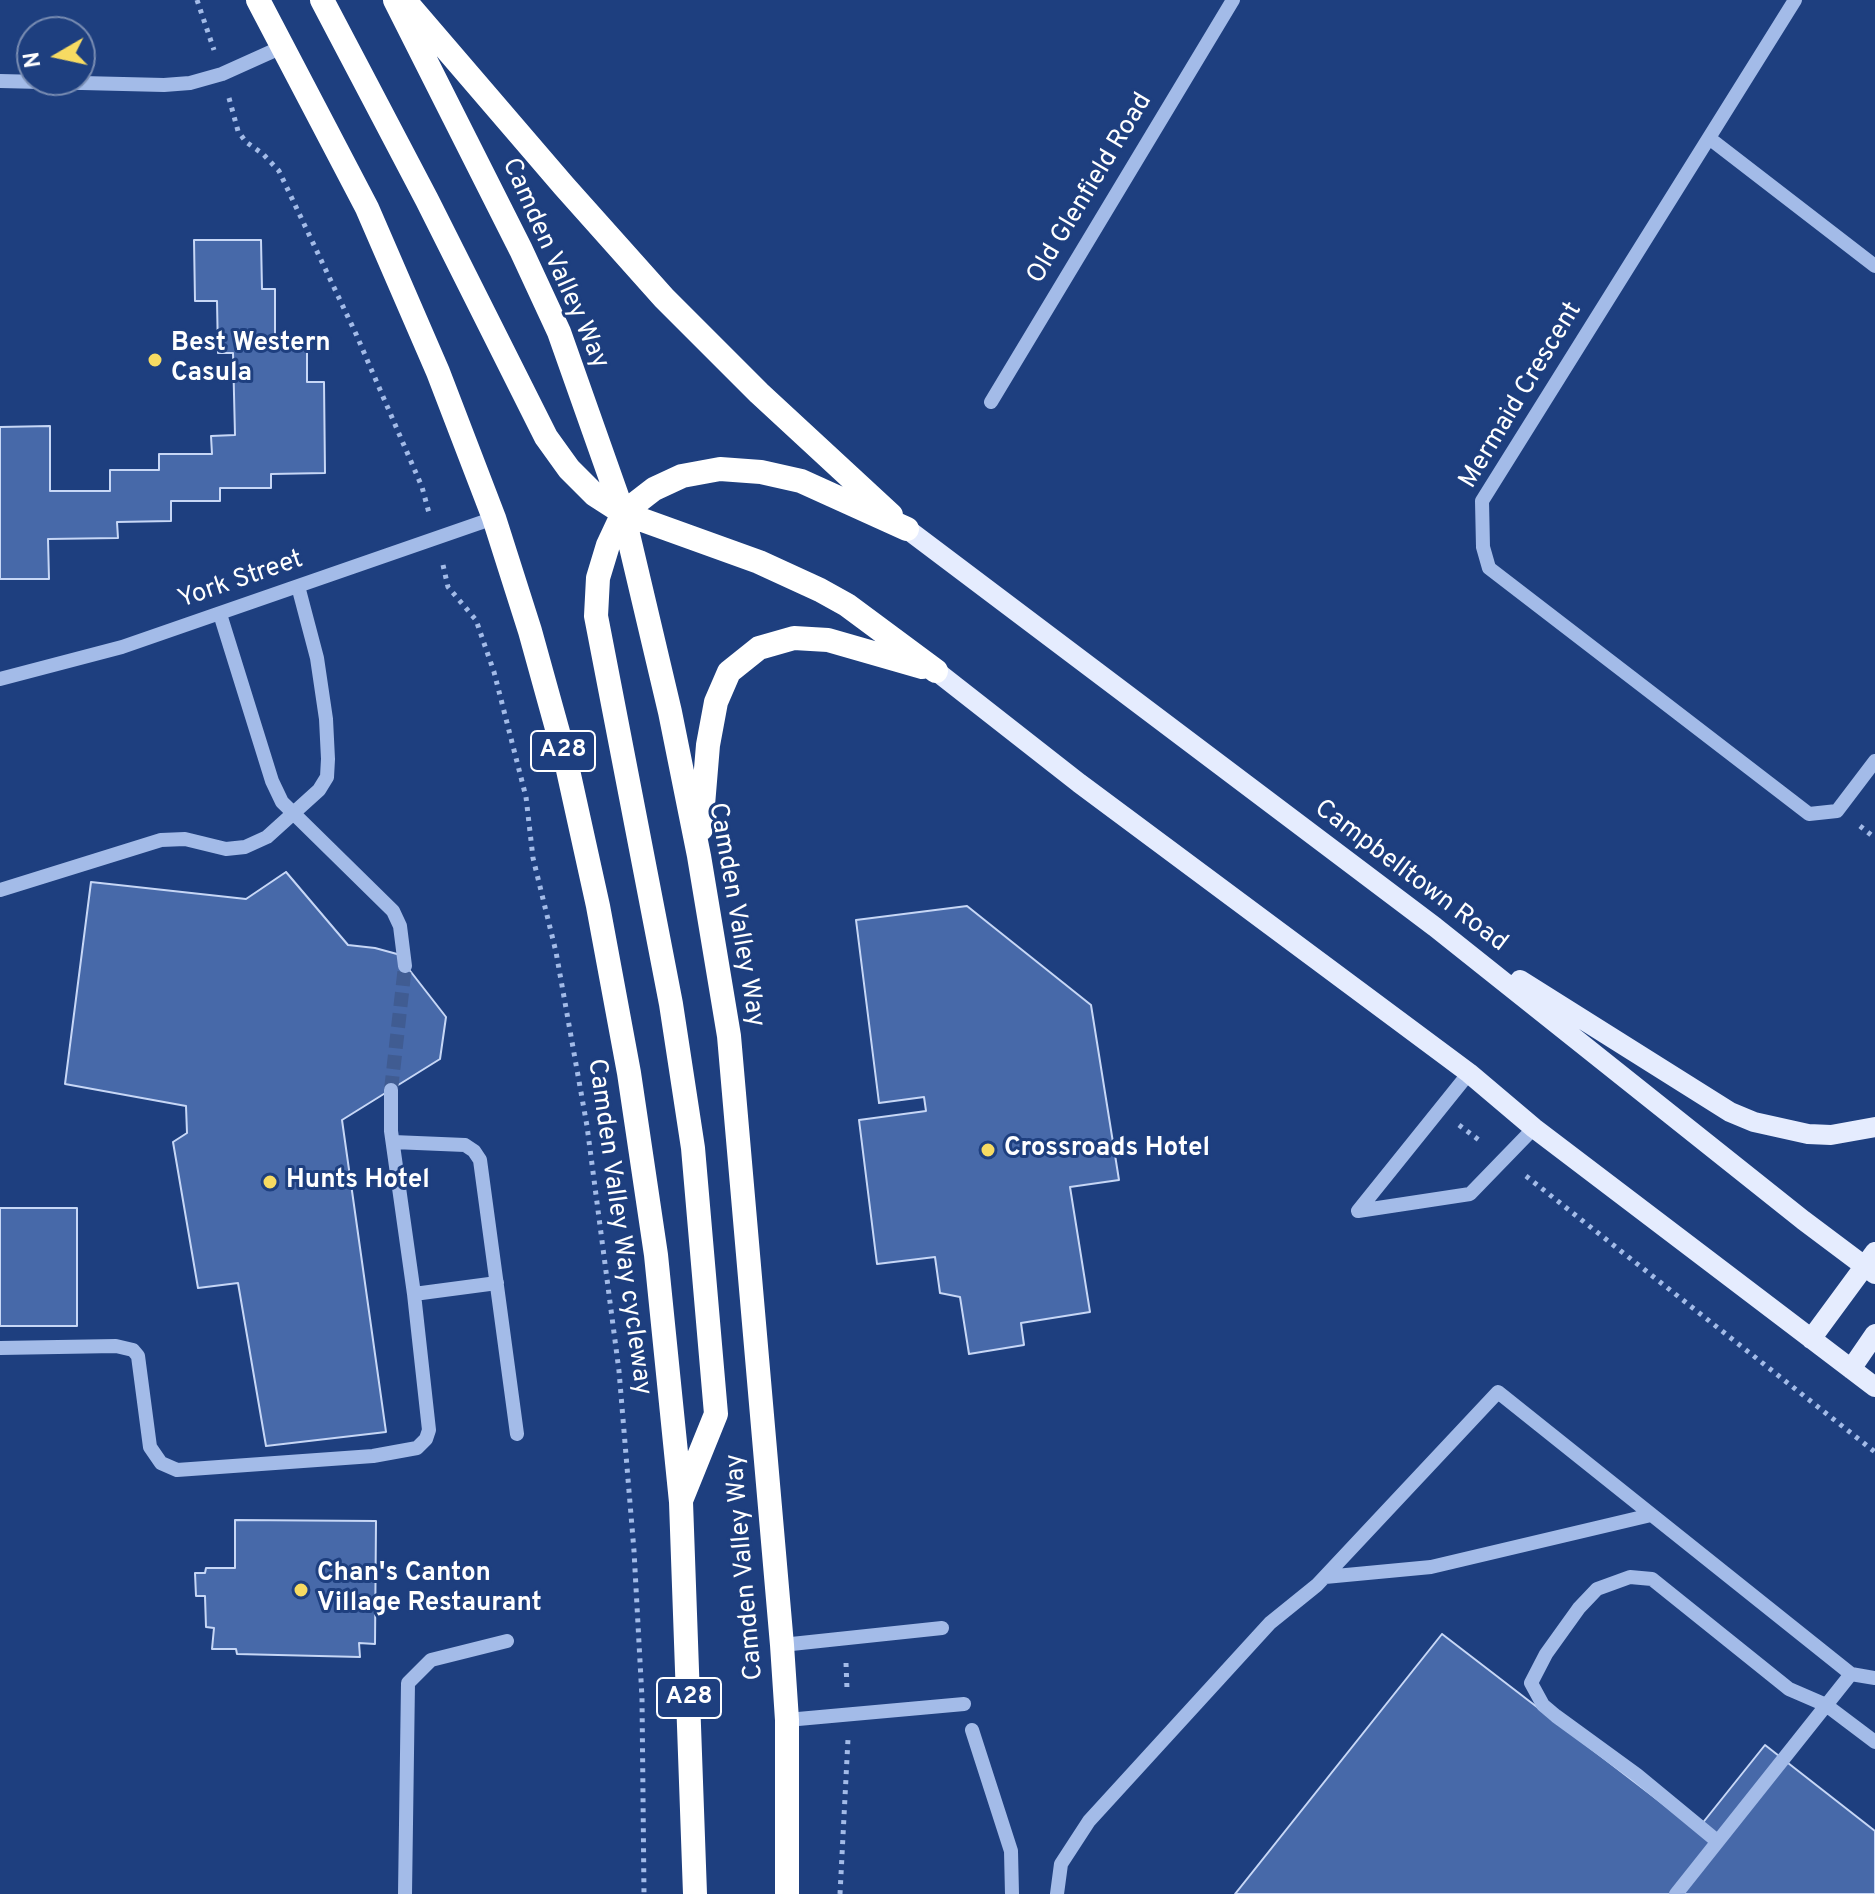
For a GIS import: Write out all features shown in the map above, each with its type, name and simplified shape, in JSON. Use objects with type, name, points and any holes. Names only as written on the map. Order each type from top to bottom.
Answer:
[{"type":"highway","name":"A28","points":[[258,0],[367,208],[438,372],[494,518],[530,631],[566,761],[601,921],[629,1073],[656,1255],[681,1502],[695,1894]]},
{"type":"highway","points":[[322,0],[546,437],[577,478],[595,495],[623,513],[759,562],[820,590],[847,605],[936,671]]},
{"type":"highway","name":"Camden Valley Way","points":[[395,0],[559,332],[623,513],[670,712],[699,856],[729,1036],[782,1645],[787,1720],[787,1894]]},
{"type":"highway","points":[[405,0],[664,298],[759,393],[907,529]]},
{"type":"highway","points":[[681,1502],[716,1414],[693,1148],[645,860],[596,616],[598,578],[608,545],[623,513],[654,489],[682,476],[720,469],[761,472],[801,481],[907,529]]},
{"type":"highway","points":[[699,856],[708,745],[716,702],[729,672],[759,648],[794,638],[828,640],[936,671]]},
{"type":"main road","name":"Campbelltown Road","points":[[907,529],[1435,927],[1791,1210],[1872,1264]]},
{"type":"main road","points":[[936,671],[1079,783],[1469,1073],[1534,1128],[1875,1387]]},
{"type":"main road","points":[[1435,927],[1730,1112],[1754,1122],[1808,1134],[1831,1135],[1875,1127]]},
{"type":"main road","points":[[1811,1339],[1872,1264]]},
{"type":"main road","points":[[1851,1369],[1875,1334]]},
{"type":"street","name":"Old Glenfield Road","points":[[991,402],[1233,0]]},
{"type":"street","name":"Mermaid Crescent","points":[[1795,0],[1482,501],[1483,547],[1489,568],[1809,814],[1837,811],[1875,761]]},
{"type":"street","points":[[0,81],[190,83],[222,74],[282,47]]},
{"type":"street","points":[[1709,138],[1875,266]]},
{"type":"street","name":"York Street","points":[[0,679],[122,647],[494,518]]},
{"type":"street","points":[[0,890],[161,840],[185,839],[226,849],[245,847],[267,837],[319,790],[327,777],[326,719],[317,658],[298,586]]},
{"type":"street","points":[[220,614],[272,781],[282,802],[393,911],[400,926],[405,966]]},
{"type":"street","points":[[1469,1073],[1358,1211],[1470,1194],[1534,1128]]},
{"type":"street","points":[[0,1348],[116,1346],[133,1350],[138,1356],[150,1447],[161,1463],[177,1470],[400,1453],[417,1448],[426,1439],[429,1430],[393,1142],[391,1090]]},
{"type":"street","points":[[393,1142],[465,1145],[480,1160],[517,1434]]},
{"type":"street","points":[[414,1294],[497,1283]]},
{"type":"street","points":[[1057,1894],[1061,1864],[1089,1821],[1270,1623],[1325,1577],[1498,1392],[1851,1674],[1875,1678]]},
{"type":"street","points":[[1325,1577],[1431,1567],[1651,1515]]},
{"type":"street","points":[[1717,1841],[1637,1775],[1543,1705],[1531,1683],[1546,1654],[1579,1608],[1597,1589],[1630,1577],[1652,1579],[1789,1689],[1826,1705],[1875,1742]]},
{"type":"street","points":[[782,1645],[942,1628]]},
{"type":"street","points":[[405,1894],[408,1683],[431,1660],[507,1641]]},
{"type":"street","points":[[1676,1894],[1851,1674]]},
{"type":"street","points":[[787,1720],[964,1704]]},
{"type":"street","points":[[972,1730],[1011,1851],[1012,1894]]},
{"type":"path","points":[[197,0],[202,14]]},
{"type":"path","points":[[238,131],[279,171],[356,334],[422,487]]},
{"type":"path","name":"Camden Valley Way cycleway","points":[[448,587],[476,620],[494,672],[526,797],[533,858],[556,952],[587,1126],[619,1371],[634,1551],[642,1698],[644,1894]]},
{"type":"path","points":[[1439,1110],[1875,1452]]},
{"type":"path","points":[[840,1894],[849,1714],[845,1639]]},
{"type":"building","points":[[194,240],[261,240],[262,289],[275,289],[275,340],[307,339],[307,382],[324,382],[325,473],[271,474],[271,488],[220,488],[220,501],[171,501],[171,521],[117,522],[118,538],[48,539],[49,579],[0,579],[0,427],[50,426],[50,491],[110,491],[110,470],[159,470],[159,454],[212,454],[211,436],[235,435],[233,353],[218,353],[217,301],[195,301]]},
{"type":"building","points":[[286,872],[348,945],[397,954],[446,1017],[440,1059],[342,1120],[386,1432],[266,1446],[238,1283],[198,1288],[173,1142],[187,1133],[186,1106],[65,1084],[91,882],[246,899]]},
{"type":"building","name":"Crossroads Hotel","points":[[967,906],[1091,1005],[1119,1180],[1070,1187],[1090,1312],[1021,1323],[1024,1345],[969,1354],[960,1297],[940,1293],[935,1257],[877,1264],[859,1120],[926,1111],[924,1097],[879,1103],[856,920]]},
{"type":"building","points":[[0,1208],[77,1208],[77,1326],[0,1326]]},
{"type":"building","points":[[235,1520],[376,1521],[375,1644],[359,1643],[360,1657],[237,1654],[236,1649],[212,1649],[214,1628],[206,1627],[205,1596],[196,1596],[195,1573],[205,1573],[206,1568],[235,1568]]},
{"type":"building","points":[[1442,1634],[1697,1830],[1765,1745],[1875,1831],[1875,1894],[1235,1894]]},
{"type":"tunnel","points":[[391,1090],[405,966]]},
{"type":"place","name":"Best Western Casula","points":[[155,360]]},
{"type":"place","name":"Crossroads Hotel","points":[[988,1150]]},
{"type":"place","name":"Hunts Hotel","points":[[270,1182]]},
{"type":"place","name":"Chan's Canton Village Restaurant","points":[[301,1590]]}]
